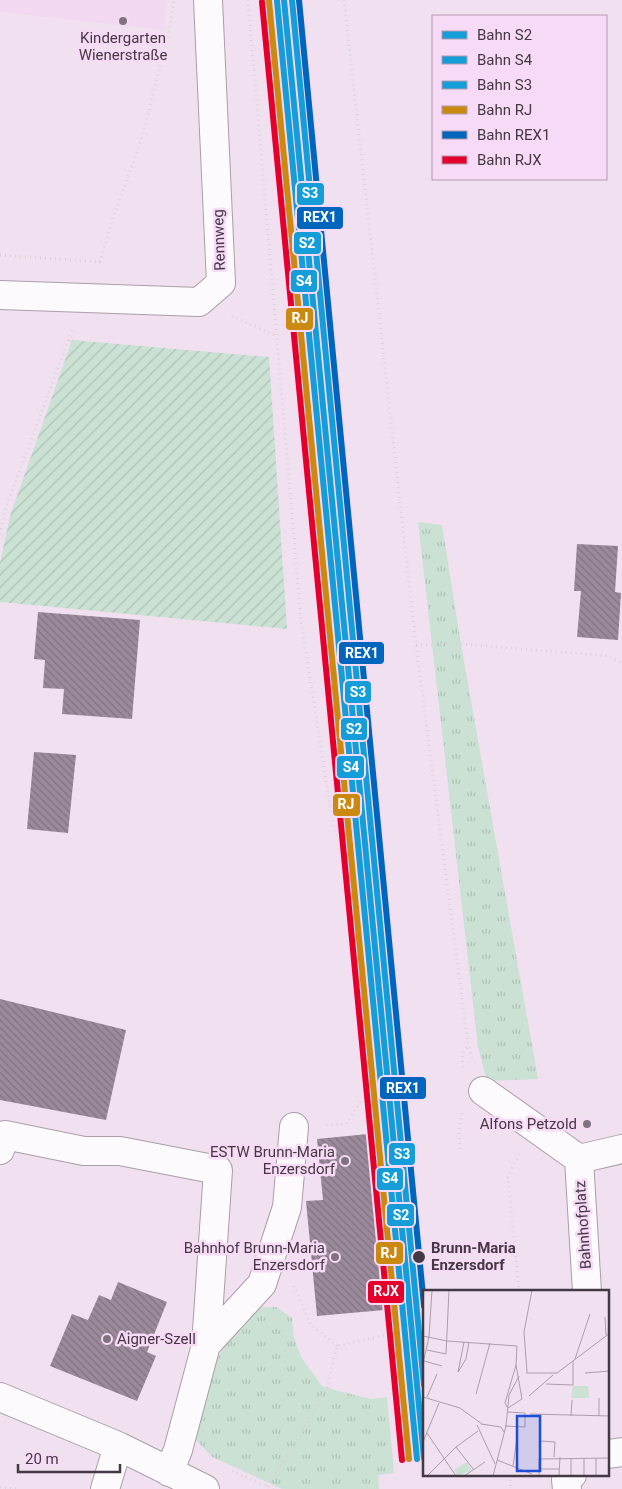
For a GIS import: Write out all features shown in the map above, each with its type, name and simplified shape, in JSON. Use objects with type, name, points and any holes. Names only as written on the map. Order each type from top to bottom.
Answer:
[{"type":"street","name":"Rennweg","points":[[199,302],[221,284],[208,0]]},
{"type":"street","points":[[0,295],[199,302]]},
{"type":"street","points":[[483,1092],[578,1159],[622,1149]]},
{"type":"street","points":[[206,1345],[262,1284],[287,1206],[294,1127]]},
{"type":"street","points":[[0,1150],[6,1134],[84,1151],[120,1151],[218,1170],[206,1345],[178,1450],[169,1472]]},
{"type":"street","name":"Bahnhofplatz","points":[[578,1159],[587,1290]]},
{"type":"street","points":[[0,1397],[118,1446],[205,1489]]},
{"type":"street","points":[[105,1489],[118,1446]]},
{"type":"street","points":[[567,1489],[566,1480],[571,1476]]},
{"type":"path","points":[[100,262],[114,215],[140,144],[169,33],[174,0]]},
{"type":"path","points":[[248,0],[301,620],[333,826],[350,862],[372,1084],[346,1124],[294,1127]]},
{"type":"path","points":[[344,0],[416,645],[468,1045],[483,1092]]},
{"type":"path","points":[[0,534],[6,507],[86,297]]},
{"type":"path","points":[[199,302],[277,337]]},
{"type":"path","points":[[416,645],[461,644],[609,656],[622,663]]},
{"type":"path","points":[[518,1290],[508,1177],[534,1127]]},
{"type":"path","points":[[459,1130],[460,1149]]},
{"type":"path","points":[[275,1242],[311,1325],[337,1346]]},
{"type":"path","points":[[337,1346],[386,1335]]},
{"type":"path","points":[[267,1486],[297,1441],[327,1388],[337,1346]]},
{"type":"path","points":[[510,1476],[512,1489]]},
{"type":"path","points":[[0,1487],[17,1489]]},
{"type":"shaded area","name":"Kindergarten Wienerstraße","points":[[0,0],[167,0],[164,30],[0,12]]},
{"type":"green space","points":[[72,340],[269,357],[287,629],[0,602],[0,563],[10,516]]},
{"type":"green space","points":[[418,522],[442,525],[461,644],[538,1079],[487,1081],[478,1047]]},
{"type":"green space","points":[[276,1307],[292,1318],[294,1338],[301,1357],[322,1386],[371,1399],[387,1397],[394,1473],[378,1475],[379,1489],[282,1489],[212,1457],[196,1440],[194,1417],[220,1354],[249,1308]]},
{"type":"building","points":[[577,544],[618,546],[615,592],[621,593],[618,640],[577,637],[581,591],[574,591]]},
{"type":"building","points":[[38,612],[140,620],[132,719],[62,714],[64,689],[43,688],[45,660],[34,659]]},
{"type":"building","points":[[34,752],[76,755],[68,833],[27,829]]},
{"type":"building","points":[[0,999],[126,1030],[106,1120],[0,1100]]},
{"type":"building","points":[[368,1134],[384,1310],[317,1316],[306,1201],[323,1200],[317,1139]]},
{"type":"building","name":"Aigner-Szell","points":[[118,1282],[167,1302],[147,1352],[156,1356],[137,1401],[50,1366],[72,1314],[88,1320],[99,1295],[111,1300]]},
{"type":"rail line","name":"S2","points":[[284,0],[423,1448]]},
{"type":"rail line","name":"S3","points":[[292,0],[423,1375]]},
{"type":"rail line","name":"REX1","points":[[299,0],[423,1296]]},
{"type":"rail line","name":"RJ","points":[[269,1],[409,1459]]},
{"type":"rail line","name":"S4","points":[[277,1],[417,1459]]},
{"type":"rail line","name":"RJX","points":[[262,2],[402,1460]]},
{"type":"place","name":"Kindergarten Wienerstraße","points":[[123,21]]},
{"type":"place","name":"Alfons Petzold","points":[[587,1124]]},
{"type":"place","name":"ESTW Brunn-Maria Enzersdorf","points":[[345,1161]]},
{"type":"place","name":"Bahnhof Brunn-Maria Enzersdorf","points":[[335,1257]]},
{"type":"place","name":"Brunn-Maria Enzersdorf","points":[[419,1257]]},
{"type":"place","name":"Aigner-Szell","points":[[107,1339]]}]
